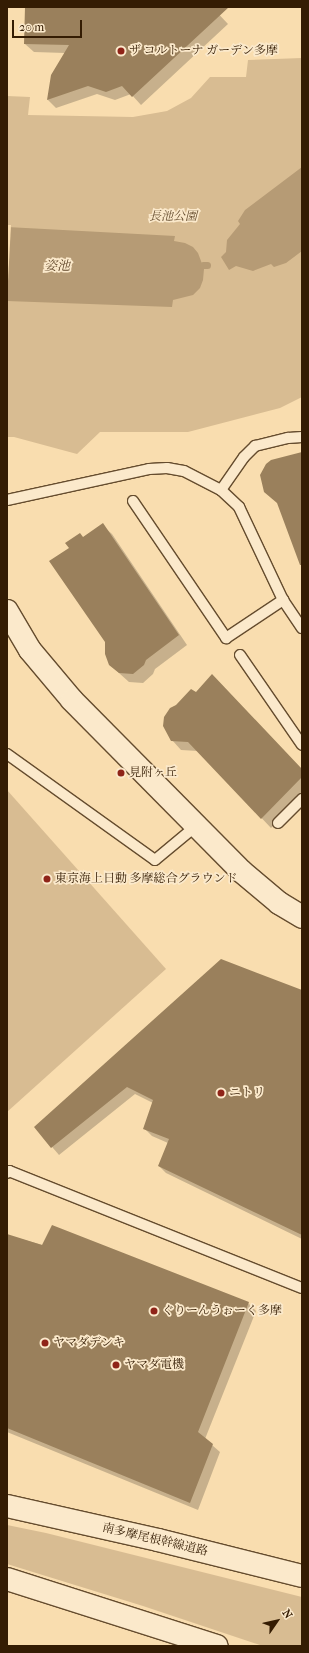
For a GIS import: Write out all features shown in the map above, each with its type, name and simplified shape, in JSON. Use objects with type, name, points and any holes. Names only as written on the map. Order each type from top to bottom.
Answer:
[{"type":"main road","points":[[7,611],[30,650],[72,700],[241,871],[279,903],[302,917]]},
{"type":"main road","name":"南多摩尾根幹線道路","points":[[7,1506],[158,1540],[302,1576]]},
{"type":"main road","points":[[7,1579],[217,1646]]},
{"type":"lane","points":[[221,490],[244,457],[255,446],[288,438],[302,437]]},
{"type":"lane","points":[[7,500],[149,469],[166,468],[184,471],[221,490],[239,507],[283,600],[302,628]]},
{"type":"lane","points":[[133,501],[226,638],[283,600]]},
{"type":"lane","points":[[240,655],[302,745]]},
{"type":"lane","points":[[7,754],[155,860],[196,826]]},
{"type":"lane","points":[[278,823],[302,799]]},
{"type":"lane","points":[[7,1173],[9,1171],[302,1288]]},
{"type":"green space","name":"長池公園","points":[[302,58],[302,397],[280,408],[188,432],[100,432],[77,454],[14,437],[7,437],[7,96],[30,97],[28,115],[133,117],[167,111],[191,98],[210,77],[246,77],[248,60]]},
{"type":"green space","name":"東京海上日動 多摩総合グラウンド","points":[[7,790],[166,969],[7,1112]]},
{"type":"green space","points":[[7,1525],[46,1533],[302,1597],[302,1646],[263,1646],[143,1606],[7,1564]]},
{"type":"water","points":[[302,167],[302,251],[286,263],[274,267],[271,264],[253,271],[236,266],[229,270],[221,257],[226,252],[227,240],[240,224],[238,221],[245,210]]},
{"type":"water","name":"姿池","points":[[7,227],[175,236],[174,241],[185,243],[193,247],[198,253],[204,269],[203,280],[200,288],[193,295],[173,300],[172,307],[7,301]]},
{"type":"pier","points":[[7,225],[11,225],[7,300]]},
{"type":"building","name":"ザ コルトーナ ガーデン多摩","points":[[25,7],[229,7],[132,97],[122,86],[106,92],[88,86],[47,100],[51,75],[69,45],[24,44]]},
{"type":"building","points":[[302,452],[302,565],[300,565],[277,503],[264,492],[260,475],[266,464],[271,460]]},
{"type":"building","points":[[103,523],[179,635],[146,660],[144,665],[133,674],[119,673],[109,665],[105,654],[105,642],[49,561],[69,548],[65,543],[80,533],[83,537]]},
{"type":"building","points":[[212,674],[302,769],[302,777],[261,819],[188,742],[171,741],[163,726],[164,717],[170,708],[176,705],[191,689],[196,692]]},
{"type":"building","name":"ニトリ","points":[[221,959],[302,990],[302,1235],[158,1166],[169,1139],[143,1129],[153,1100],[127,1087],[51,1148],[34,1127]]},
{"type":"building","name":"ヤマダ電機","points":[[52,1225],[249,1302],[198,1432],[213,1444],[190,1503],[7,1428],[7,1234],[42,1245]]},
{"type":"place","name":"ザ コルトーナ ガーデン多摩","points":[[121,51]]},
{"type":"place","name":"見附ヶ丘","points":[[121,773]]},
{"type":"place","name":"東京海上日動 多摩総合グラウンド","points":[[47,879]]},
{"type":"place","name":"ニトリ","points":[[221,1093]]},
{"type":"place","name":"ぐりーんうぉーく多摩","points":[[154,1311]]},
{"type":"place","name":"ヤマダデンキ","points":[[45,1343]]},
{"type":"place","name":"ヤマダ電機","points":[[116,1365]]}]
